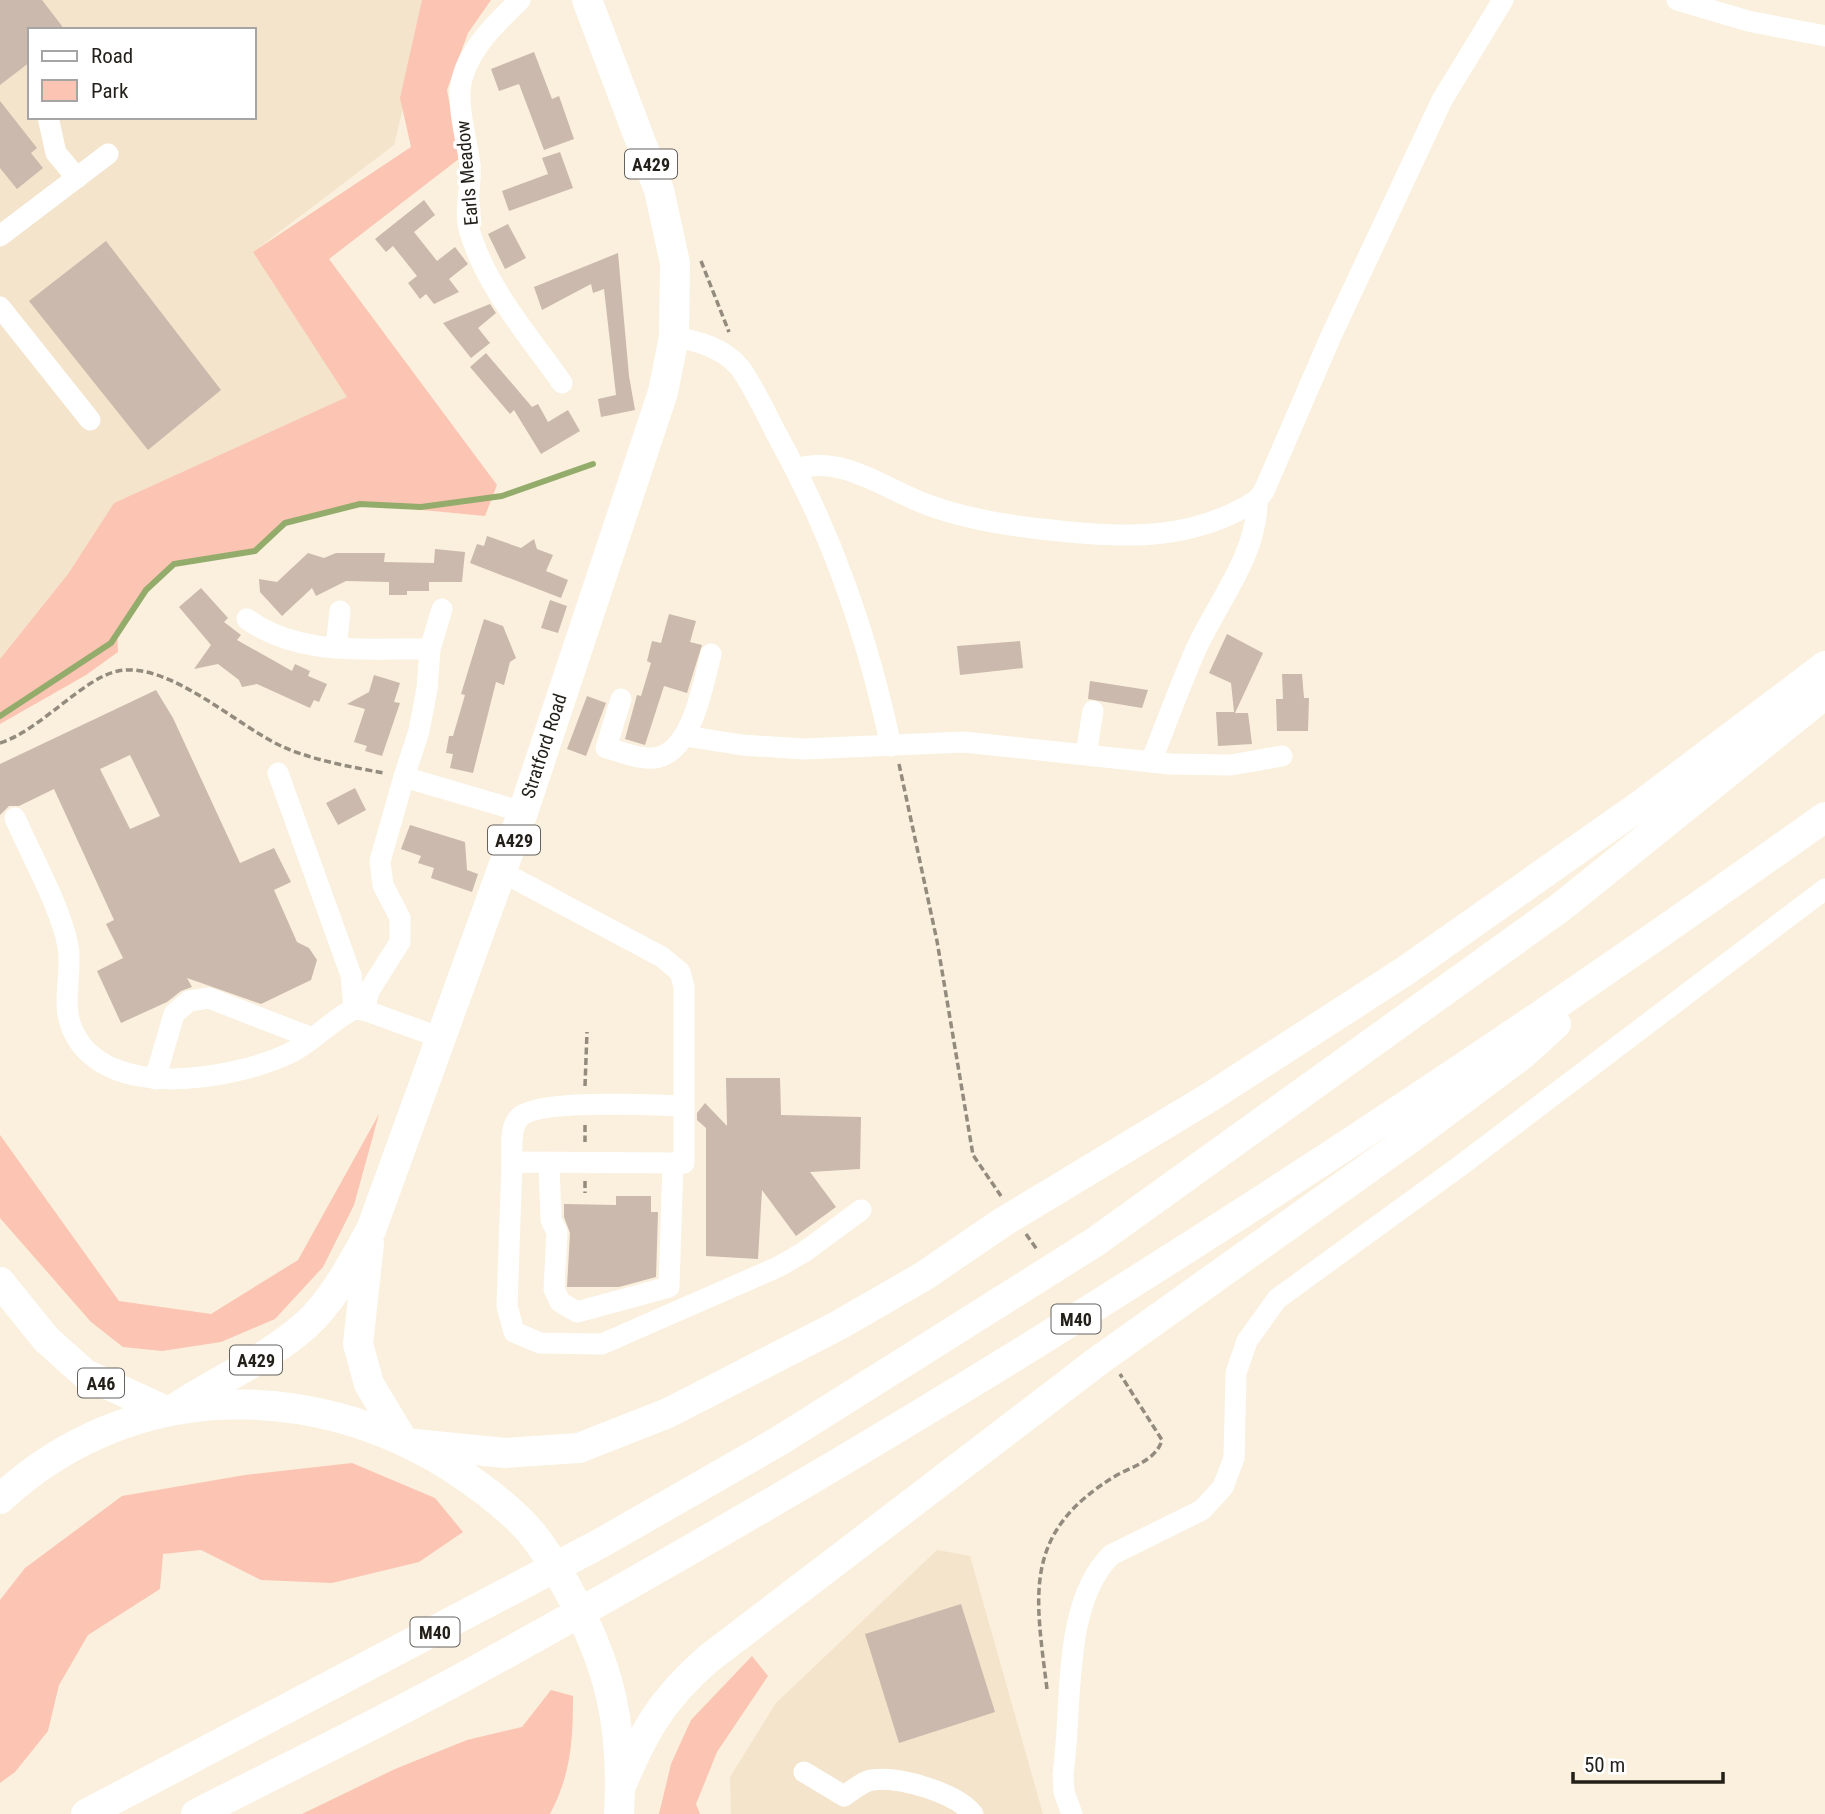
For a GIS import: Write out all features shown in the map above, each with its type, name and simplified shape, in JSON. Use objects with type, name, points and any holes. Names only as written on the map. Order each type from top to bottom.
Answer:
[{"type":"highway","name":"Stratford Road","points":[[170,1410],[265,1356],[308,1323],[328,1300],[371,1230],[523,812],[663,392],[674,337],[677,288],[675,263],[659,190],[587,0]]},
{"type":"highway","points":[[0,1499],[42,1465],[74,1446],[101,1433],[170,1410],[259,1403],[293,1406],[409,1442],[505,1453],[579,1448],[626,1433],[802,1345],[924,1276],[1003,1222],[1210,1097],[1405,971],[1631,812],[1825,666]]},
{"type":"highway","name":"M40","points":[[86,1814],[601,1543],[779,1441],[1095,1241],[1561,907],[1825,694]]},
{"type":"highway","name":"M40","points":[[196,1814],[475,1671],[788,1494],[1135,1283],[1381,1124],[1628,958],[1825,817]]},
{"type":"highway","name":"M40","points":[[620,1801],[644,1733],[677,1687],[708,1659],[1098,1361],[1412,1137],[1523,1054],[1628,958]]},
{"type":"highway","name":"Stratford Road","points":[[371,1230],[358,1343],[369,1384],[409,1442]]},
{"type":"highway","name":"A46","points":[[0,1282],[46,1339],[85,1374],[170,1410]]},
{"type":"highway","points":[[409,1442],[485,1492],[529,1530],[577,1605],[603,1662],[616,1718],[620,1801]]},
{"type":"street","name":"Earls Meadow","points":[[520,0],[483,40],[466,66],[460,91],[470,167],[470,230],[493,282],[562,383]]},
{"type":"street","points":[[796,469],[813,464],[840,467],[904,496],[970,517],[1004,525],[1101,535],[1141,537],[1178,531],[1211,522],[1257,500],[1264,491],[1331,336],[1442,100],[1503,0]]},
{"type":"street","points":[[1677,0],[1748,21],[1825,36]]},
{"type":"street","points":[[48,119],[56,153],[77,178]]},
{"type":"street","points":[[0,236],[108,154]]},
{"type":"street","points":[[0,307],[90,420]]},
{"type":"street","points":[[674,337],[711,347],[739,367],[796,469],[827,533],[848,588],[870,654],[891,746]]},
{"type":"street","points":[[1151,762],[1198,645],[1250,542],[1257,518],[1257,500]]},
{"type":"street","points":[[15,818],[66,939],[67,1004],[74,1032],[94,1057],[112,1071],[155,1079],[240,1071],[286,1055],[359,1009],[400,942],[400,918],[383,885],[380,862],[386,832],[419,731],[427,689],[430,649],[442,609]]},
{"type":"street","points":[[336,648],[340,611]]},
{"type":"street","points":[[247,619],[260,629],[286,640],[336,648],[430,649]]},
{"type":"street","points":[[621,699],[606,748],[652,759],[667,753],[685,736],[711,654]]},
{"type":"street","points":[[1086,754],[1093,711]]},
{"type":"street","points":[[685,736],[772,748],[964,742],[1151,762],[1231,765],[1282,756]]},
{"type":"street","points":[[278,773],[351,975],[359,1009]]},
{"type":"street","points":[[404,777],[523,812]]},
{"type":"street","points":[[502,872],[662,957],[680,972],[684,987],[684,1163],[512,1162]]},
{"type":"street","points":[[1072,1814],[1064,1791],[1063,1774],[1081,1602],[1099,1567],[1111,1555],[1202,1510],[1223,1487],[1230,1476],[1234,1458],[1233,1398],[1238,1366],[1247,1340],[1277,1299],[1460,1166],[1825,889]]},
{"type":"street","points":[[155,1079],[174,1014],[189,1001],[209,999],[313,1038]]},
{"type":"street","points":[[359,1009],[441,1038]]},
{"type":"street","points":[[684,1105],[584,1105],[531,1111],[521,1116],[514,1125],[507,1306],[514,1332],[540,1343],[603,1344],[778,1267],[804,1252],[861,1210]]},
{"type":"street","points":[[549,1163],[551,1220],[557,1232],[554,1289],[560,1302],[577,1312],[669,1287],[673,1163]]},
{"type":"street","points":[[804,1772],[839,1805],[871,1780],[922,1785],[966,1805],[973,1814]]},
{"type":"path","points":[[0,743],[33,727],[101,678],[129,670],[155,675],[176,684],[282,747],[404,777]]},
{"type":"path","points":[[891,746],[907,790],[937,941],[974,1155]]},
{"type":"shaded area","points":[[0,0],[429,0],[394,145],[253,252],[348,397],[114,503],[68,574],[0,659]]},
{"type":"shaded area","points":[[937,1550],[970,1556],[1043,1814],[731,1814],[730,1777],[776,1703]]},
{"type":"green space","points":[[422,0],[491,0],[468,33],[447,90],[460,158],[329,259],[497,485],[485,516],[360,504],[285,523],[255,551],[239,556],[206,557],[174,564],[146,590],[117,630],[118,652],[86,675],[0,724],[0,659],[68,574],[114,503],[347,397],[253,252],[411,147],[400,98]]},
{"type":"green space","points":[[379,1114],[354,1205],[323,1267],[275,1319],[221,1342],[162,1351],[123,1347],[91,1322],[0,1218],[0,1135],[119,1301],[211,1314],[298,1260]]},
{"type":"green space","points":[[352,1463],[435,1498],[463,1532],[419,1562],[332,1583],[261,1580],[201,1550],[163,1554],[160,1589],[88,1635],[59,1685],[48,1731],[15,1772],[0,1783],[0,1600],[25,1568],[122,1496],[245,1475]]},
{"type":"green space","points":[[752,1656],[768,1676],[717,1752],[696,1804],[700,1814],[659,1814],[671,1764],[691,1720]]},
{"type":"green space","points":[[551,1690],[573,1696],[573,1712],[567,1771],[550,1814],[302,1814],[395,1769],[467,1740],[522,1727]]},
{"type":"building","points":[[0,0],[42,0],[63,28],[28,28],[28,64],[0,85]]},
{"type":"building","points":[[534,52],[552,99],[559,96],[574,139],[544,150],[519,84],[499,91],[491,69]]},
{"type":"building","points":[[0,101],[37,148],[31,153],[43,168],[17,189],[0,168]]},
{"type":"building","points":[[560,152],[573,188],[509,211],[502,191],[548,174],[542,158]]},
{"type":"building","points":[[424,200],[435,215],[414,232],[437,261],[455,247],[468,264],[449,279],[459,292],[434,304],[426,294],[420,299],[408,283],[417,276],[393,246],[386,252],[375,239]]},
{"type":"building","points":[[508,224],[526,258],[505,269],[488,234]]},
{"type":"building","points":[[106,241],[221,390],[148,450],[29,301]]},
{"type":"building","points":[[618,253],[629,376],[635,410],[601,417],[598,399],[616,395],[604,289],[593,293],[591,284],[542,310],[534,287]]},
{"type":"building","points":[[490,304],[496,313],[478,328],[490,343],[471,358],[443,323]]},
{"type":"building","points":[[486,353],[532,407],[538,404],[548,422],[568,410],[580,431],[541,454],[514,410],[510,414],[470,367]]},
{"type":"building","points":[[487,536],[521,548],[534,539],[537,549],[553,555],[546,571],[568,580],[561,598],[470,563],[477,544],[484,546]]},
{"type":"building","points":[[435,549],[465,552],[462,582],[429,582],[429,591],[407,591],[407,595],[389,595],[389,582],[346,581],[316,596],[312,588],[282,616],[260,592],[259,579],[277,582],[308,553],[324,558],[336,553],[385,553],[384,562],[434,563]]},
{"type":"building","points":[[201,588],[228,618],[224,622],[241,635],[237,640],[292,671],[295,664],[310,671],[308,676],[327,684],[319,702],[314,700],[310,708],[257,684],[242,687],[239,680],[218,664],[194,669],[211,645],[179,607]]},
{"type":"building","points":[[550,600],[567,606],[558,633],[541,628]]},
{"type":"building","points":[[669,614],[696,621],[690,642],[702,645],[687,693],[664,686],[645,745],[625,739],[637,695],[641,696],[651,663],[647,661],[652,641],[661,643]]},
{"type":"building","points":[[484,619],[503,626],[516,658],[510,662],[504,685],[496,682],[473,773],[450,768],[453,754],[446,753],[449,736],[453,736],[465,695],[461,694]]},
{"type":"building","points":[[1227,634],[1263,653],[1235,713],[1248,713],[1252,744],[1218,746],[1216,712],[1234,712],[1231,683],[1209,673]]},
{"type":"building","points":[[1020,641],[1023,668],[960,675],[957,646]]},
{"type":"building","points":[[1282,674],[1302,674],[1304,698],[1309,698],[1308,731],[1277,731],[1276,699],[1283,699]]},
{"type":"building","points":[[374,675],[400,683],[394,702],[400,703],[382,756],[365,751],[367,746],[354,742],[365,709],[347,704],[369,692]]},
{"type":"building","points":[[1090,681],[1148,690],[1142,708],[1088,699]]},
{"type":"building","points":[[156,690],[173,718],[240,863],[274,848],[291,882],[274,890],[297,942],[309,948],[317,960],[311,980],[261,1004],[187,978],[192,987],[121,1023],[97,971],[123,958],[106,924],[114,920],[54,789],[19,806],[9,806],[0,815],[0,764]],"holes":[[[130,755],[160,816],[130,829],[100,769]]]},
{"type":"building","points":[[587,696],[606,703],[586,756],[567,749]]},
{"type":"building","points":[[355,788],[366,810],[338,825],[326,803]]},
{"type":"building","points":[[410,825],[465,842],[467,870],[478,874],[472,892],[431,878],[434,868],[418,863],[421,856],[401,849]]},
{"type":"building","points":[[726,1078],[780,1078],[781,1115],[861,1117],[860,1169],[810,1172],[836,1207],[796,1236],[762,1190],[758,1259],[706,1256],[706,1128],[697,1120],[697,1113],[705,1103],[727,1126]]},
{"type":"building","points":[[616,1196],[651,1196],[651,1212],[658,1212],[656,1277],[619,1287],[567,1287],[570,1233],[564,1217],[564,1204],[616,1205]]},
{"type":"building","points":[[961,1604],[995,1712],[899,1743],[865,1634]]},
{"type":"waterway","points":[[0,716],[111,643],[146,590],[174,564],[255,551],[285,523],[360,504],[421,507],[502,496],[593,464]]}]
